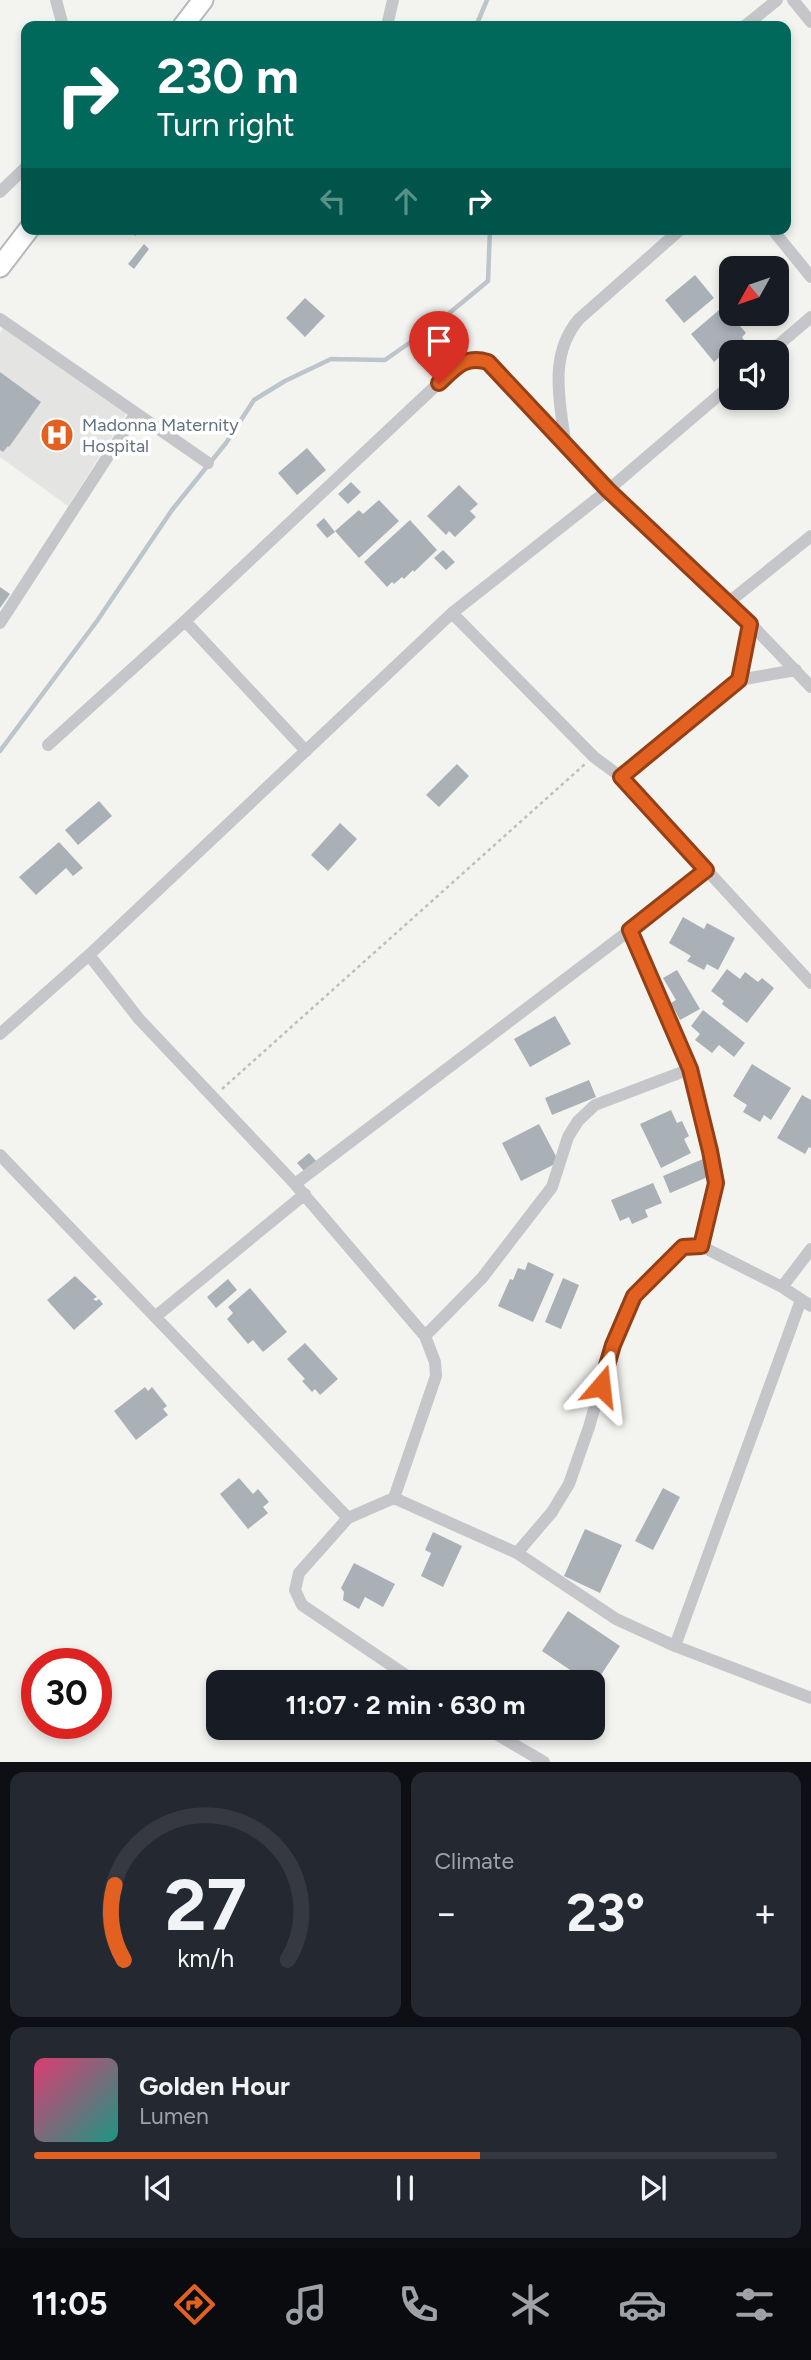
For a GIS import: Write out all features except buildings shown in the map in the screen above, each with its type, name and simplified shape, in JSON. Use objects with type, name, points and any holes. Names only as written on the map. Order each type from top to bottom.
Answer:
[{"type":"main road","points":[[187,21],[202,0]]},
{"type":"main road","points":[[0,267],[24,235]]},
{"type":"street","points":[[56,0],[61,21]]},
{"type":"street","points":[[388,21],[393,0]]},
{"type":"street","points":[[751,21],[778,0]]},
{"type":"street","points":[[793,0],[811,22]]},
{"type":"street","points":[[0,192],[21,172]]},
{"type":"street","points":[[565,441],[558,386],[559,362],[568,331],[579,318],[674,235]]},
{"type":"street","points":[[777,235],[811,276]]},
{"type":"street","points":[[784,340],[811,317]]},
{"type":"street","points":[[0,319],[208,463]]},
{"type":"street","points":[[48,745],[185,621],[459,364],[476,358],[488,362],[565,441],[608,490],[729,602],[811,687]]},
{"type":"street","points":[[0,1034],[89,955],[452,613],[608,490],[719,395]]},
{"type":"street","points":[[0,623],[136,413]]},
{"type":"street","points":[[729,602],[811,536]]},
{"type":"street","points":[[452,613],[594,757],[621,777],[811,983]]},
{"type":"street","points":[[185,621],[306,751]]},
{"type":"street","points":[[739,680],[750,624]]},
{"type":"street","points":[[621,777],[739,680],[796,670]]},
{"type":"street","points":[[295,1184],[706,870]]},
{"type":"street","points":[[630,930],[690,1069],[716,1183],[701,1246]]},
{"type":"street","points":[[89,955],[139,1019],[305,1194],[425,1336],[435,1363],[436,1376],[394,1498],[348,1518],[299,1573],[295,1590],[302,1605],[398,1670]]},
{"type":"street","points":[[425,1336],[482,1278],[552,1187],[568,1137],[578,1121],[595,1105],[690,1069]]},
{"type":"street","points":[[0,1155],[348,1518]]},
{"type":"street","points":[[155,1317],[305,1194]]},
{"type":"street","points":[[517,1553],[552,1512],[569,1484],[613,1345],[634,1296],[683,1247],[701,1246],[782,1287],[806,1303],[675,1646]]},
{"type":"street","points":[[782,1287],[811,1249]]},
{"type":"street","points":[[394,1498],[517,1553],[616,1619],[675,1646],[811,1698]]},
{"type":"street","points":[[506,1740],[544,1762]]},
{"type":"path","points":[[212,1098],[594,757]]},
{"type":"shaded area","name":"Madonna Maternity Hospital","points":[[3,328],[127,413],[68,506],[0,457],[0,333]]},
{"type":"waterway","points":[[478,21],[487,0]]},
{"type":"waterway","points":[[0,751],[97,621],[172,510],[226,443],[254,400],[285,381],[331,359],[385,360],[435,325],[488,281],[490,235]]},
{"type":"place","name":"Madonna Maternity Hospital","points":[[57,435]]},
{"type":"route","points":[[439,383],[459,364],[476,358],[488,362],[565,441],[608,490],[750,624],[739,680],[621,777],[706,870],[630,930],[690,1069],[716,1183],[701,1246],[683,1247],[634,1296],[613,1345],[601,1386]]}]
